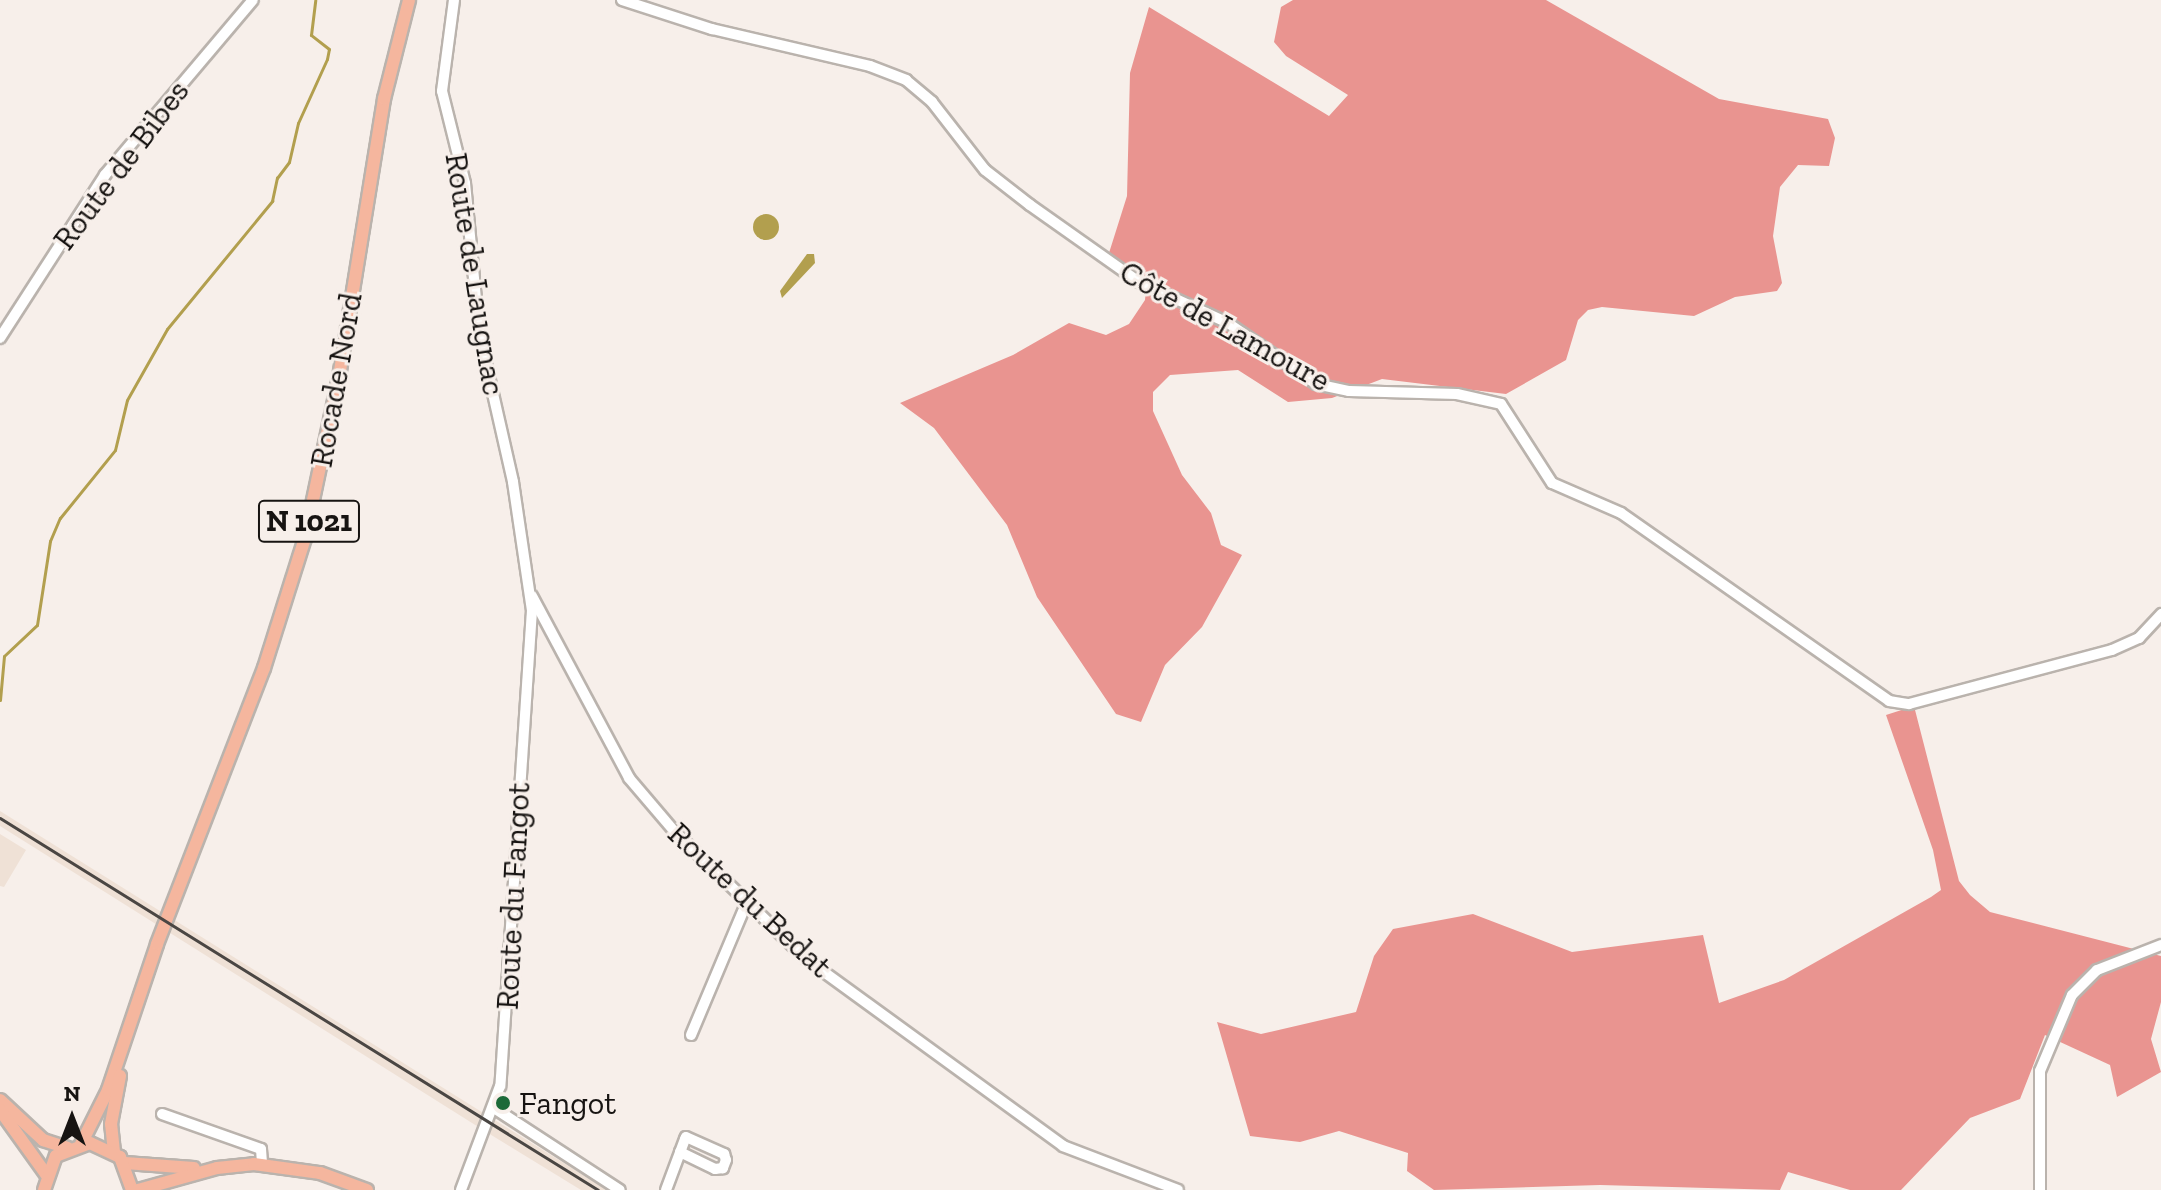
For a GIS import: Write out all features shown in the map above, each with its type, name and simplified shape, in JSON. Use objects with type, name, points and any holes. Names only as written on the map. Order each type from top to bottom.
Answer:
[{"type":"main road","name":"Rocade Nord","points":[[132,1021],[169,912],[264,668],[305,538],[339,377],[384,99],[409,0]]},
{"type":"main road","name":"N 1021","points":[[74,1146],[99,1113],[132,1021]]},
{"type":"main road","name":"N 1021","points":[[114,1152],[112,1115],[132,1021]]},
{"type":"main road","points":[[0,1100],[43,1140],[114,1152],[125,1163],[135,1190],[217,1168]]},
{"type":"main road","points":[[0,1110],[46,1174]]},
{"type":"main road","points":[[44,1190],[46,1174],[74,1146]]},
{"type":"main road","points":[[125,1163],[217,1168],[262,1164],[320,1173],[367,1190]]},
{"type":"street","name":"Route de Bibes","points":[[0,338],[105,175],[253,0]]},
{"type":"street","name":"Route de Laugnac","points":[[454,0],[442,91],[465,183],[479,332],[532,596]]},
{"type":"street","name":"Côte de Lamoure","points":[[622,0],[712,29],[870,66],[906,80],[932,102],[985,170],[1030,205],[1139,282],[1228,323],[1316,384],[1349,391],[1457,394],[1501,404],[1552,483],[1621,513],[1880,698],[1896,703],[2112,650],[2139,638],[2161,614]]},
{"type":"street","name":"Route du Bedat","points":[[532,596],[620,766],[675,832],[746,904],[827,976],[918,1036],[1063,1146],[1178,1190]]},
{"type":"street","name":"Route du Fangot","points":[[461,1190],[494,1108],[506,1027],[532,596]]},
{"type":"street","points":[[691,1035],[746,904]]},
{"type":"street","points":[[2040,1190],[2038,1092],[2051,1042],[2086,978],[2161,945]]},
{"type":"street","points":[[494,1108],[620,1190]]},
{"type":"street","points":[[162,1114],[261,1149],[262,1164]]},
{"type":"street","points":[[666,1190],[680,1152]]},
{"type":"shaded area","points":[[1293,0],[1546,0],[1719,99],[1828,119],[1835,138],[1829,166],[1798,165],[1780,187],[1773,236],[1782,283],[1777,291],[1735,297],[1694,316],[1602,307],[1588,310],[1578,320],[1566,360],[1506,394],[1382,379],[1332,398],[1288,402],[1238,370],[1170,375],[1153,392],[1153,411],[1182,475],[1211,513],[1221,545],[1242,555],[1202,627],[1165,665],[1141,722],[1116,714],[1037,597],[1007,525],[934,428],[900,403],[1013,355],[1069,323],[1106,335],[1129,324],[1145,300],[1147,278],[1109,253],[1127,196],[1130,73],[1149,7],[1329,116],[1348,95],[1286,56],[1274,42],[1281,7]]},
{"type":"shaded area","points":[[766,214],[775,218],[779,227],[775,236],[766,240],[757,236],[753,227],[757,218]]},
{"type":"shaded area","points":[[807,254],[814,254],[815,263],[782,298],[780,291]]},
{"type":"shaded area","points":[[1914,706],[1959,881],[1970,895],[1990,912],[2161,956],[2161,1002],[2151,1039],[2161,1072],[2117,1097],[2110,1065],[2045,1035],[2020,1099],[1970,1118],[1901,1190],[1850,1190],[1788,1172],[1780,1190],[1600,1185],[1434,1190],[1407,1171],[1408,1153],[1339,1131],[1300,1142],[1250,1136],[1217,1022],[1261,1034],[1356,1012],[1374,956],[1393,929],[1473,914],[1572,952],[1703,935],[1719,1003],[1784,980],[1931,897],[1941,890],[1933,850],[1886,715]]},
{"type":"shaded area","points":[[0,811],[485,1114],[480,1128],[0,826]]},
{"type":"shaded area","points":[[0,834],[26,850],[4,887],[0,886]]},
{"type":"shaded area","points":[[493,1119],[607,1190],[581,1190],[488,1133]]},
{"type":"waterway","points":[[0,700],[4,656],[37,625],[50,541],[60,518],[115,450],[127,400],[167,329],[272,201],[277,178],[289,162],[298,123],[327,59],[329,49],[311,35],[315,0]]},
{"type":"railway","points":[[0,818],[598,1190]]},
{"type":"place","name":"Fangot","points":[[503,1103]]}]
